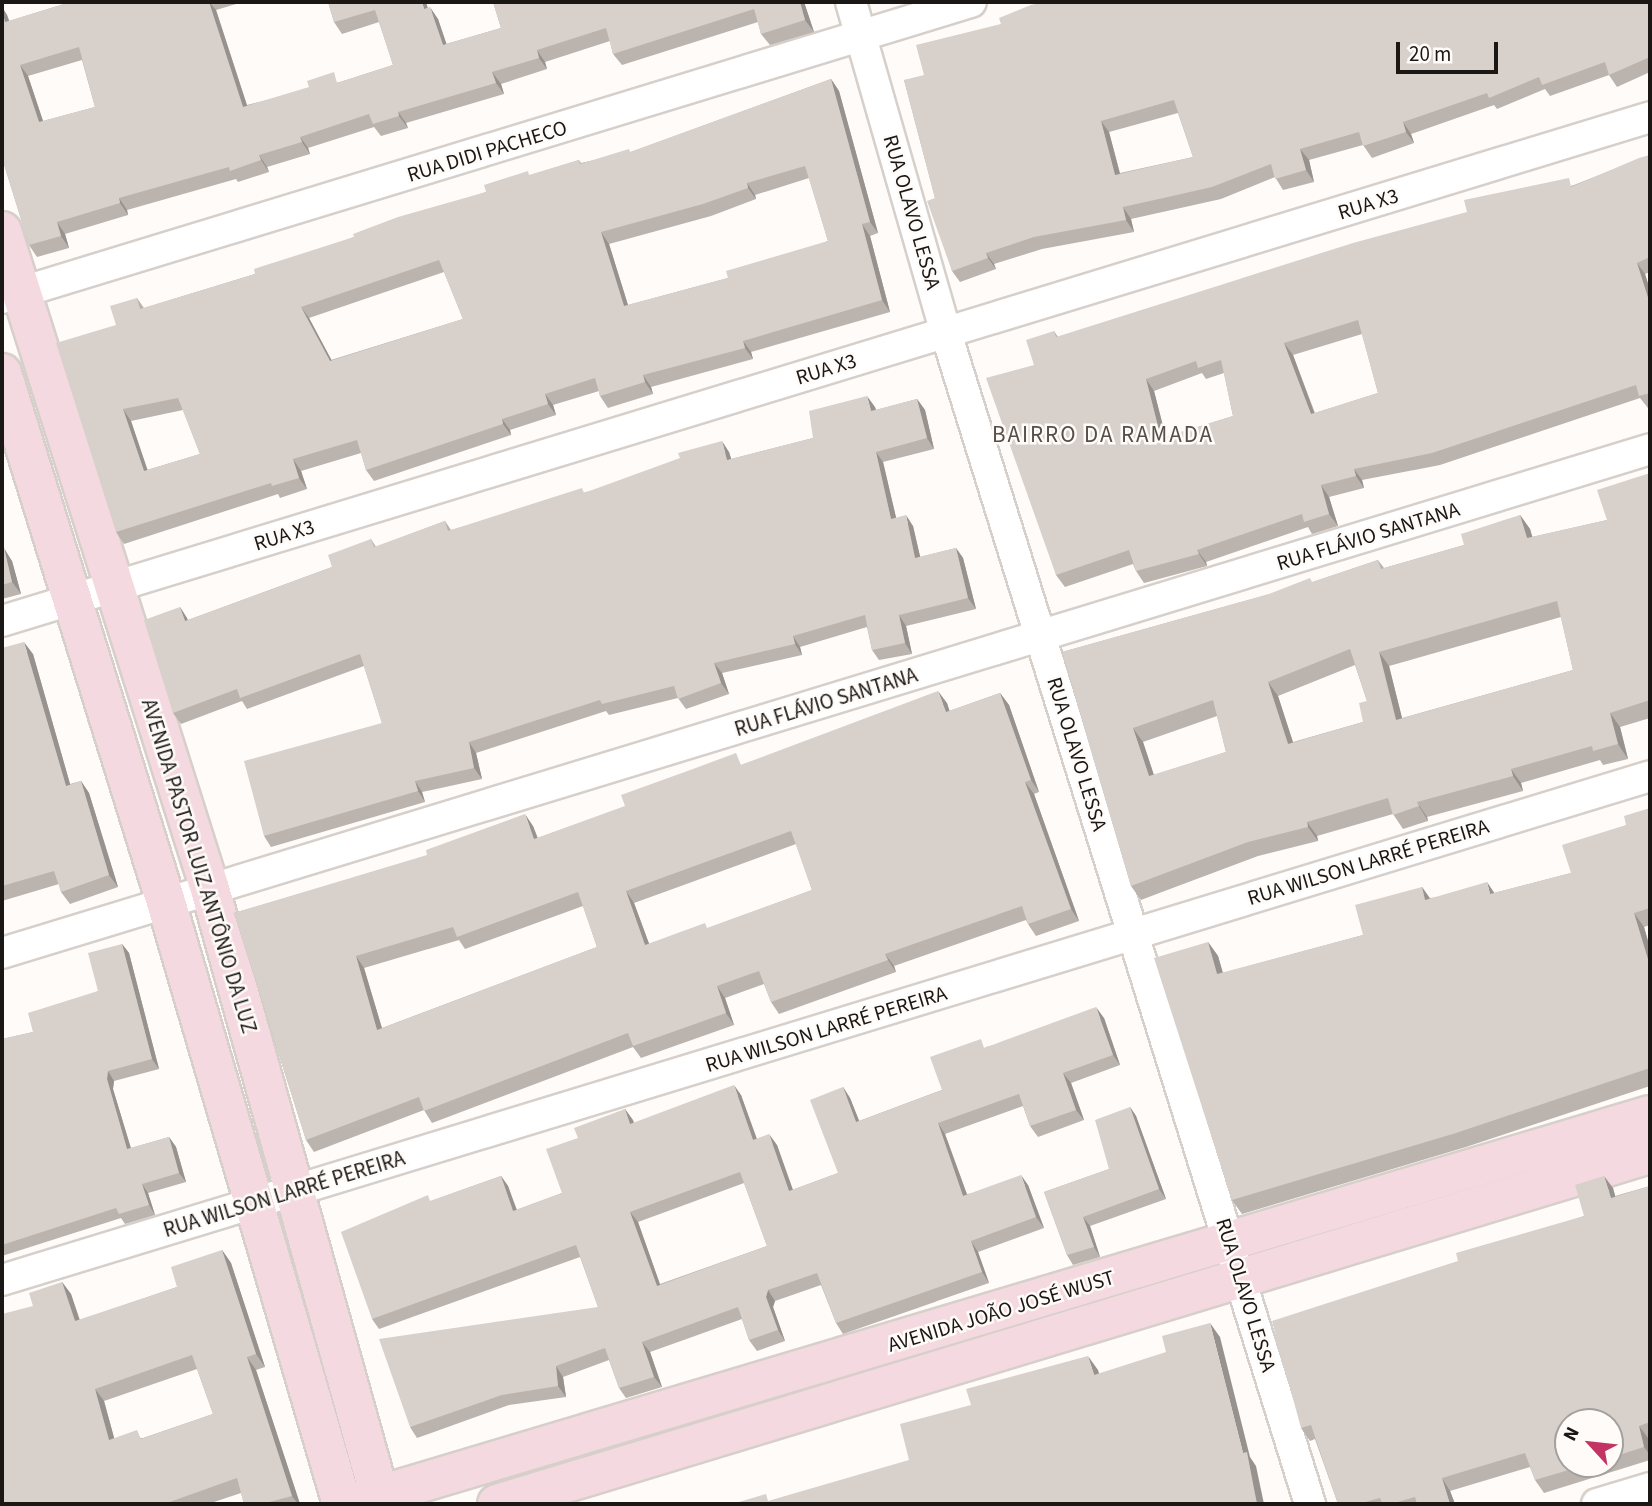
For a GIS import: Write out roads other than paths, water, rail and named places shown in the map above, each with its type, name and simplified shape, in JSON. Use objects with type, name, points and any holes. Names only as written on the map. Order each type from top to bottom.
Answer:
[{"type":"street","name":"RUA OLAVO LESSA","points":[[851,2],[946,332],[1310,1504]]},
{"type":"street","name":"RUA DIDI PACHECO","points":[[11,296],[971,2]]},
{"type":"street","name":"RUA X3","points":[[2,621],[1650,117]]},
{"type":"street","name":"AVENIDA PASTOR LUIZ ANTÔNIO DA LUZ","points":[[2,231],[11,296],[113,588],[210,889],[293,1192],[370,1502]]},
{"type":"street","name":"AVENIDA PASTOR LUIZ ANTÔNIO DA LUZ","points":[[2,373],[166,902],[342,1504]]},
{"type":"street","name":"RUA FLÁVIO SANTANA","points":[[2,953],[1650,449]]},
{"type":"street","name":"RUA WILSON LARRÉ PEREIRA","points":[[2,1280],[1650,776]]},
{"type":"street","name":"AVENIDA JOÃO JOSÉ WUST","points":[[370,1502],[1650,1115]]},
{"type":"street","name":"AVENIDA JOÃO JOSÉ WUST","points":[[497,1504],[1650,1154]]},
{"type":"street","points":[[1597,1504],[1650,1488]]},
{"type":"district","name":"BAIRRO DA RAMADA","points":[[1103,435]]}]
